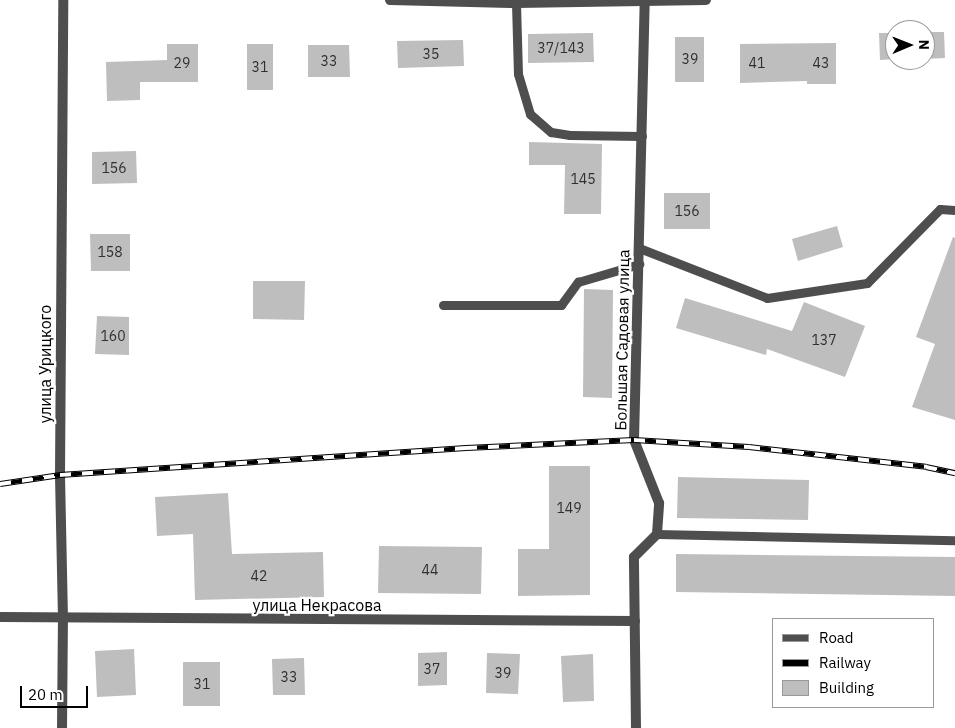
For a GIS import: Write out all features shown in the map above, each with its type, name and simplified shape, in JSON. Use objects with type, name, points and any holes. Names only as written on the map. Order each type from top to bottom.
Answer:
[{"type":"street","name":"улица Урицкого","points":[[62,728],[63,619],[60,475],[63,0]]},
{"type":"street","points":[[390,0],[516,3],[706,0]]},
{"type":"street","name":"Большая Садовая улица","points":[[645,0],[634,440],[659,503],[657,534]]},
{"type":"street","points":[[636,728],[634,557],[657,534]]},
{"type":"street","name":"улица Некрасова","points":[[0,617],[63,619],[635,621]]},
{"type":"lane","points":[[516,3],[518,74],[530,114],[551,132],[570,135],[642,136]]},
{"type":"lane","points":[[639,248],[767,298],[867,283],[940,209],[955,210]]},
{"type":"lane","points":[[444,305],[561,305],[578,282],[639,264]]},
{"type":"lane","points":[[657,534],[955,540]]},
{"type":"building","points":[[935,32],[944,32],[945,58],[935,58]]},
{"type":"building","points":[[593,33],[594,62],[528,63],[528,34]]},
{"type":"building","points":[[879,33],[885,33],[885,60],[880,60]]},
{"type":"building","points":[[675,37],[704,37],[704,82],[675,82]]},
{"type":"building","points":[[463,40],[464,66],[398,68],[397,41]]},
{"type":"building","points":[[836,43],[836,84],[807,84],[807,81],[740,83],[740,44]]},
{"type":"building","points":[[167,44],[198,44],[198,82],[140,82],[140,100],[107,101],[106,62],[167,60]]},
{"type":"building","points":[[247,44],[273,44],[273,90],[247,90]]},
{"type":"building","points":[[308,45],[349,45],[350,77],[308,77]]},
{"type":"building","points":[[529,142],[602,144],[601,214],[564,214],[565,165],[529,165]]},
{"type":"building","points":[[136,151],[137,183],[92,184],[92,152]]},
{"type":"building","points":[[664,193],[710,193],[710,229],[664,229]]},
{"type":"building","points":[[837,226],[843,247],[798,261],[792,239]]},
{"type":"building","points":[[90,234],[130,234],[130,271],[91,271]]},
{"type":"building","points":[[953,237],[955,238],[955,420],[912,407],[935,344],[916,337]]},
{"type":"building","points":[[253,281],[305,281],[304,320],[253,319]]},
{"type":"building","points":[[584,289],[613,290],[612,398],[583,397]]},
{"type":"building","points":[[685,298],[792,331],[804,302],[865,326],[845,377],[767,349],[766,355],[676,328]]},
{"type":"building","points":[[97,316],[129,317],[129,355],[95,354]]},
{"type":"building","points":[[549,466],[590,466],[590,595],[518,596],[518,549],[549,549]]},
{"type":"building","points":[[678,477],[809,480],[808,520],[677,518]]},
{"type":"building","points":[[228,493],[232,554],[323,552],[324,597],[195,600],[193,534],[157,536],[155,497]]},
{"type":"building","points":[[379,546],[482,547],[481,594],[378,593]]},
{"type":"building","points":[[676,554],[955,557],[955,596],[676,592]]},
{"type":"building","points":[[134,649],[136,695],[97,697],[95,651]]},
{"type":"building","points":[[447,652],[447,685],[418,686],[418,653]]},
{"type":"building","points":[[487,653],[520,654],[518,694],[486,693]]},
{"type":"building","points":[[593,654],[594,701],[563,702],[561,656]]},
{"type":"building","points":[[304,658],[305,695],[273,695],[272,659]]},
{"type":"building","points":[[183,662],[220,662],[220,706],[183,706]]},
{"type":"railway","points":[[0,484],[60,475],[466,448],[634,440],[749,447],[926,467],[955,473]]}]
